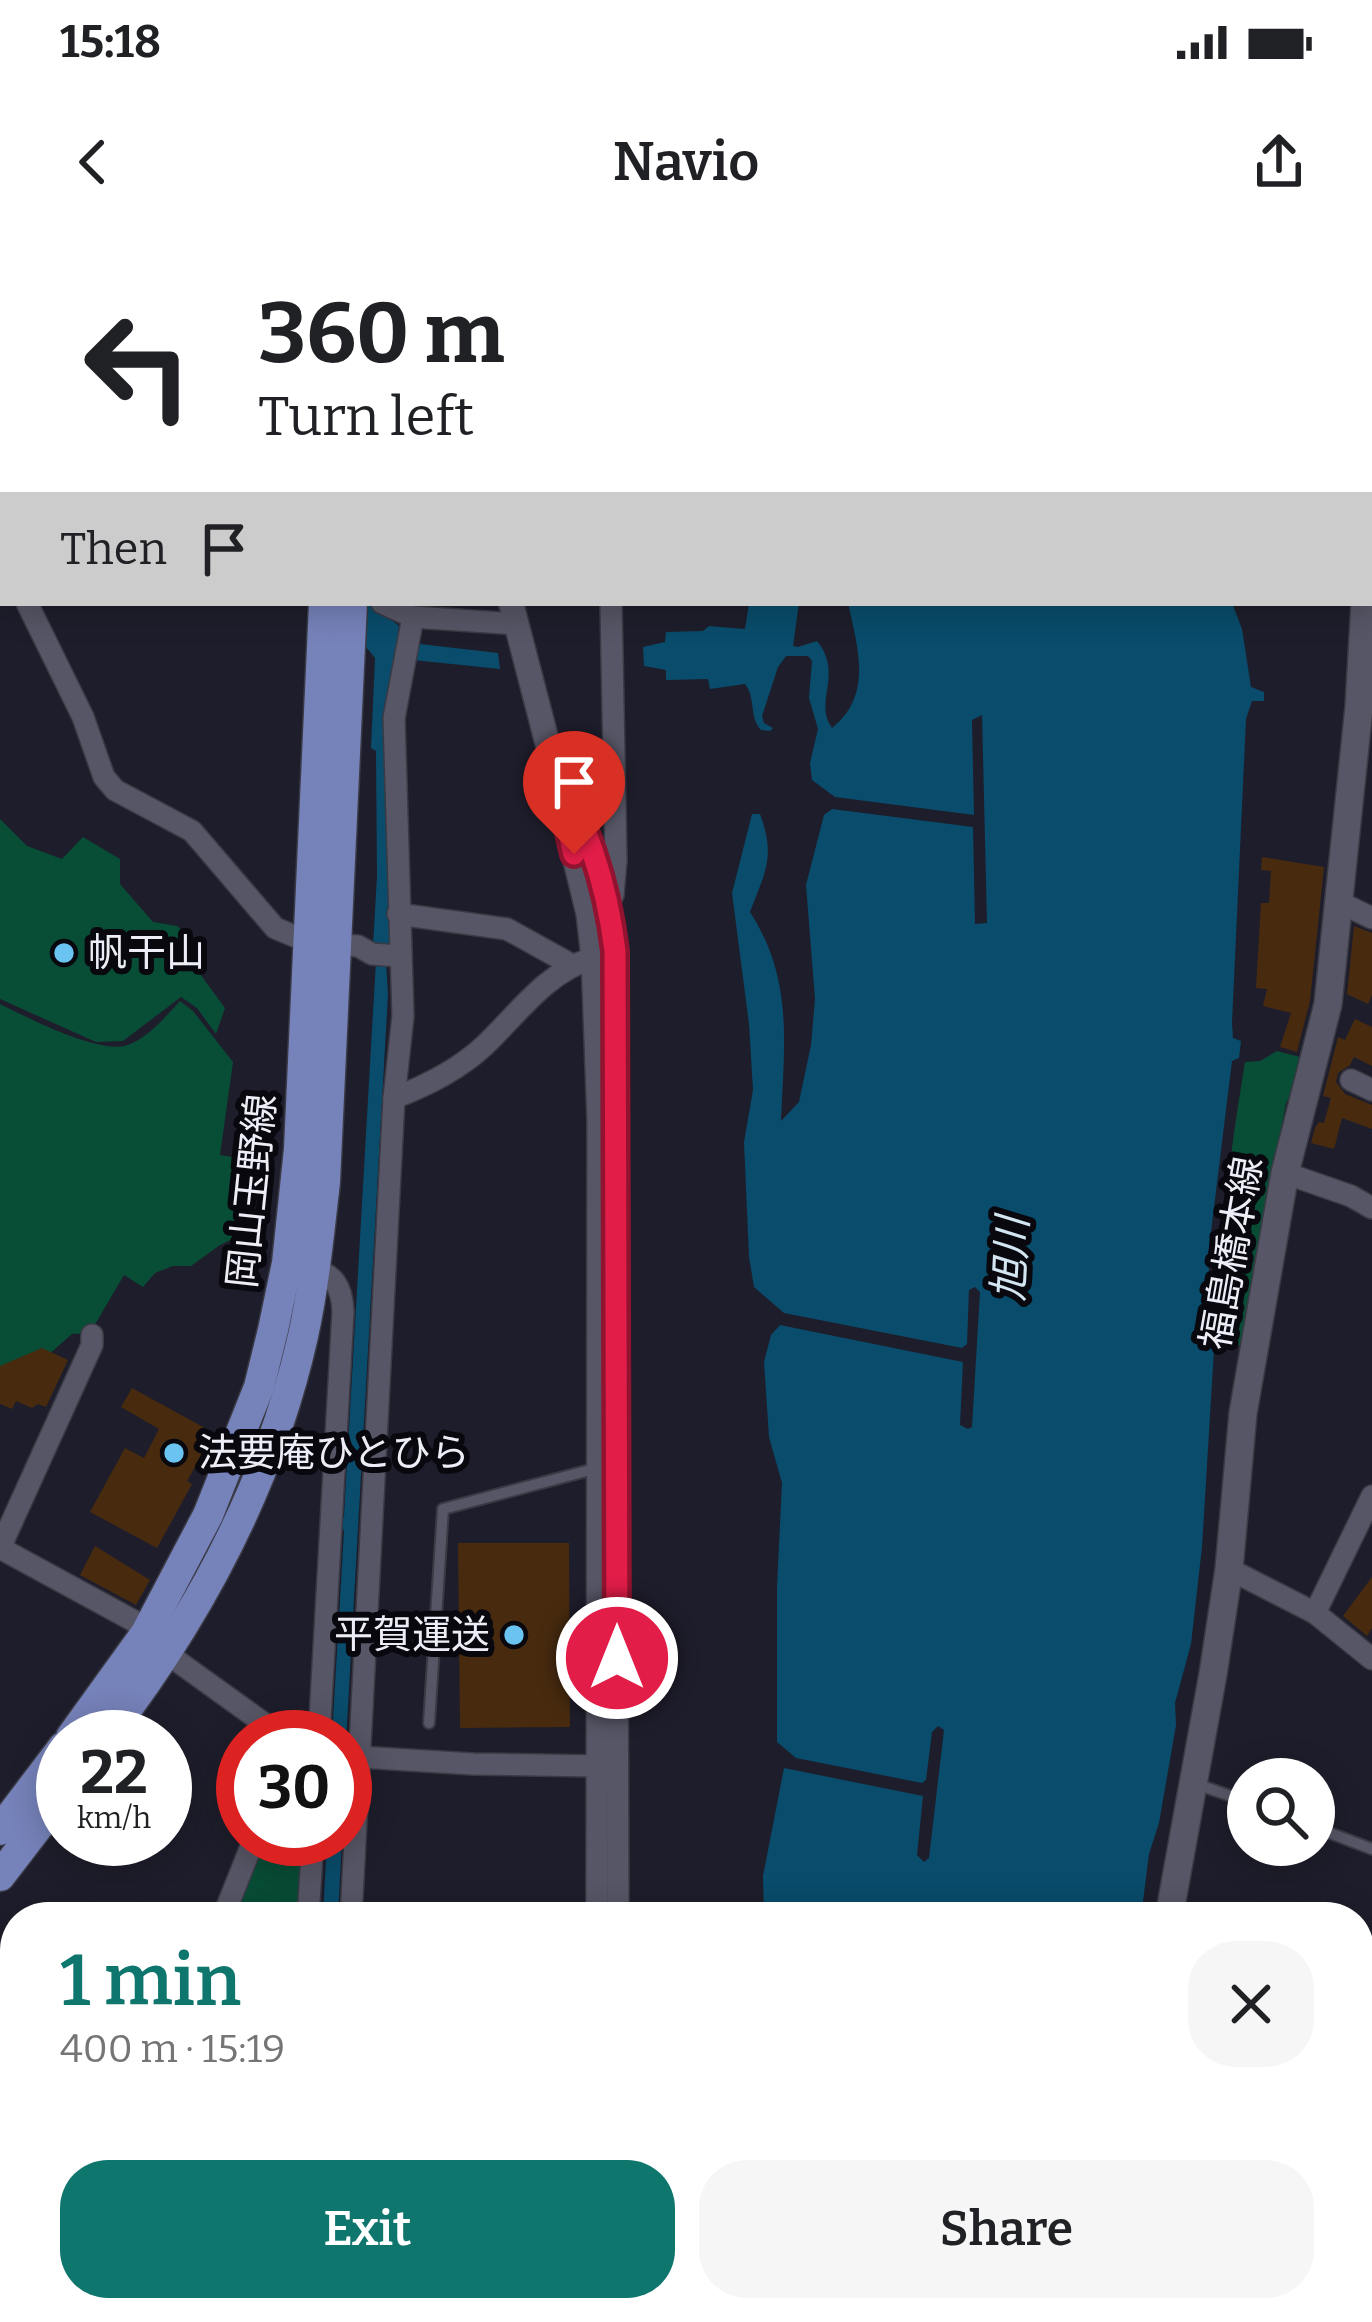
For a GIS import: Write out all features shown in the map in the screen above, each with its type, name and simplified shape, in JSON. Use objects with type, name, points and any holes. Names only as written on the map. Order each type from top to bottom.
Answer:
[{"type":"main road","name":"岡山玉野線","points":[[120,1710],[157,1642],[235,1454],[302,1266],[299,1149],[324,943],[352,606]]},
{"type":"main road","name":"福島橋本線","points":[[1171,1902],[1229,1569],[1243,1413],[1285,1173],[1328,1004],[1366,694],[1365,606]]},
{"type":"main road","name":"岡山玉野線","points":[[324,611],[324,943]]},
{"type":"main road","name":"岡山玉野線","points":[[95,1710],[157,1642]]},
{"type":"main road","points":[[0,1830],[36,1783]]},
{"type":"main road","points":[[0,1876],[36,1829]]},
{"type":"street","points":[[28,606],[82,716],[104,776],[116,790],[192,831],[274,928],[388,955]]},
{"type":"street","points":[[386,606],[411,626],[514,614],[587,914],[582,961],[598,1120],[597,1902]]},
{"type":"street","points":[[610,913],[616,860],[611,606]]},
{"type":"street","points":[[357,1710],[403,1016],[388,955],[398,914],[394,718],[411,626]]},
{"type":"street","points":[[551,757],[585,824],[601,869],[610,913],[616,1004],[618,1902]]},
{"type":"street","points":[[1339,902],[1372,918]]},
{"type":"street","points":[[398,914],[507,928],[582,961]]},
{"type":"street","points":[[394,1098],[461,1064],[546,981],[582,961]]},
{"type":"street","points":[[1285,1173],[1372,1208]]},
{"type":"street","points":[[302,1266],[334,1278],[342,1289],[343,1312],[321,1710]]},
{"type":"street","points":[[92,1335],[92,1345],[0,1548],[134,1621],[247,1710]]},
{"type":"street","points":[[1315,1613],[1372,1496]]},
{"type":"street","points":[[1229,1569],[1315,1613],[1372,1659]]},
{"type":"street","points":[[372,1754],[473,1764],[596,1766]]},
{"type":"street","points":[[229,1902],[243,1866]]},
{"type":"street","points":[[309,1902],[311,1866]]},
{"type":"street","points":[[351,1902],[352,1866]]},
{"type":"lane","points":[[429,1723],[443,1509],[594,1468]]},
{"type":"lane","points":[[1192,1784],[1227,1795]]},
{"type":"lane","points":[[1335,1835],[1372,1849]]},
{"type":"green space","points":[[0,819],[27,846],[62,859],[83,837],[120,859],[120,884],[153,922],[177,926],[195,941],[200,974],[225,1008],[216,1034],[197,1008],[181,997],[123,1041],[96,1042],[0,999]]},
{"type":"green space","points":[[180,1001],[233,1062],[220,1155],[237,1158],[237,1183],[247,1189],[244,1206],[260,1226],[220,1245],[191,1266],[155,1273],[143,1287],[124,1275],[90,1333],[72,1334],[46,1357],[0,1377],[0,1004],[64,1034],[116,1047],[143,1037]]},
{"type":"green space","points":[[1277,1051],[1312,1060],[1286,1103],[1242,1346],[1229,1343],[1225,1308],[1230,1167],[1245,1062],[1260,1061]]},
{"type":"green space","points":[[249,1866],[304,1866],[301,1902],[233,1902]]},
{"type":"water","points":[[332,606],[374,606],[399,626],[398,634],[420,644],[498,653],[500,669],[394,658],[388,714],[392,947],[386,961],[388,994],[348,1710],[334,1710],[344,1531],[340,1524],[376,960],[376,751],[371,748],[375,658]]},
{"type":"water","name":"旭川","points":[[749,606],[799,606],[793,646],[817,641],[825,653],[829,676],[825,709],[832,728],[845,715],[858,686],[858,654],[849,606],[1233,606],[1242,629],[1251,687],[1264,692],[1264,701],[1252,701],[1246,719],[1232,1023],[1233,1038],[1241,1041],[1239,1058],[1232,1061],[1208,1256],[1214,1350],[1202,1547],[1191,1644],[1175,1703],[1176,1725],[1143,1902],[764,1902],[763,1876],[784,1768],[923,1796],[917,1855],[924,1862],[929,1858],[944,1730],[938,1726],[932,1732],[922,1783],[796,1758],[777,1742],[782,1483],[769,1437],[764,1362],[771,1335],[780,1325],[963,1362],[960,1425],[968,1429],[972,1427],[980,1292],[975,1287],[969,1290],[967,1344],[962,1348],[784,1313],[754,1287],[744,1142],[753,1090],[732,893],[752,814],[760,814],[767,842],[767,864],[750,912],[764,937],[780,988],[784,1039],[781,1121],[799,1102],[811,1045],[815,999],[806,885],[824,815],[832,809],[973,827],[975,924],[987,923],[982,715],[972,720],[974,815],[835,797],[812,780],[810,763],[818,729],[809,698],[812,661],[808,656],[786,656],[778,667],[762,716],[773,728],[770,731],[757,725],[745,684],[710,689],[708,679],[666,680],[666,670],[644,666],[643,647],[665,642],[666,632],[703,631],[709,626],[745,629]]},
{"type":"water","points":[[326,1866],[341,1866],[339,1902],[324,1902]]},
{"type":"building","points":[[1262,857],[1324,867],[1310,1001],[1297,1052],[1280,1047],[1291,1013],[1263,1006],[1267,989],[1256,988],[1261,903],[1269,903],[1271,871],[1261,870]]},
{"type":"building","points":[[1354,926],[1372,933],[1368,1004],[1347,994]]},
{"type":"building","points":[[1355,1019],[1372,1027],[1372,1066],[1354,1057],[1338,1073],[1336,1082],[1345,1094],[1372,1105],[1372,1129],[1342,1118],[1334,1149],[1311,1143],[1315,1128],[1324,1123],[1331,1098],[1323,1096],[1338,1037],[1345,1040]]},
{"type":"building","points":[[42,1348],[68,1360],[46,1407],[32,1408],[16,1401],[12,1409],[0,1404],[0,1366]]},
{"type":"building","points":[[132,1388],[214,1433],[157,1548],[90,1512],[125,1448],[144,1458],[159,1429],[121,1407]]},
{"type":"building","name":"平賀運送","points":[[458,1543],[569,1543],[570,1727],[460,1728]]},
{"type":"building","points":[[95,1546],[150,1580],[136,1605],[80,1575]]},
{"type":"building","points":[[1372,1577],[1372,1628],[1367,1636],[1343,1616]]},
{"type":"place","name":"帆干山","points":[[64,953]]},
{"type":"place","name":"法要庵ひとひら","points":[[174,1453]]},
{"type":"place","name":"平賀運送","points":[[514,1635]]},
{"type":"route","points":[[574,854],[551,757],[585,824],[601,869],[615,951],[617,1658]]}]
